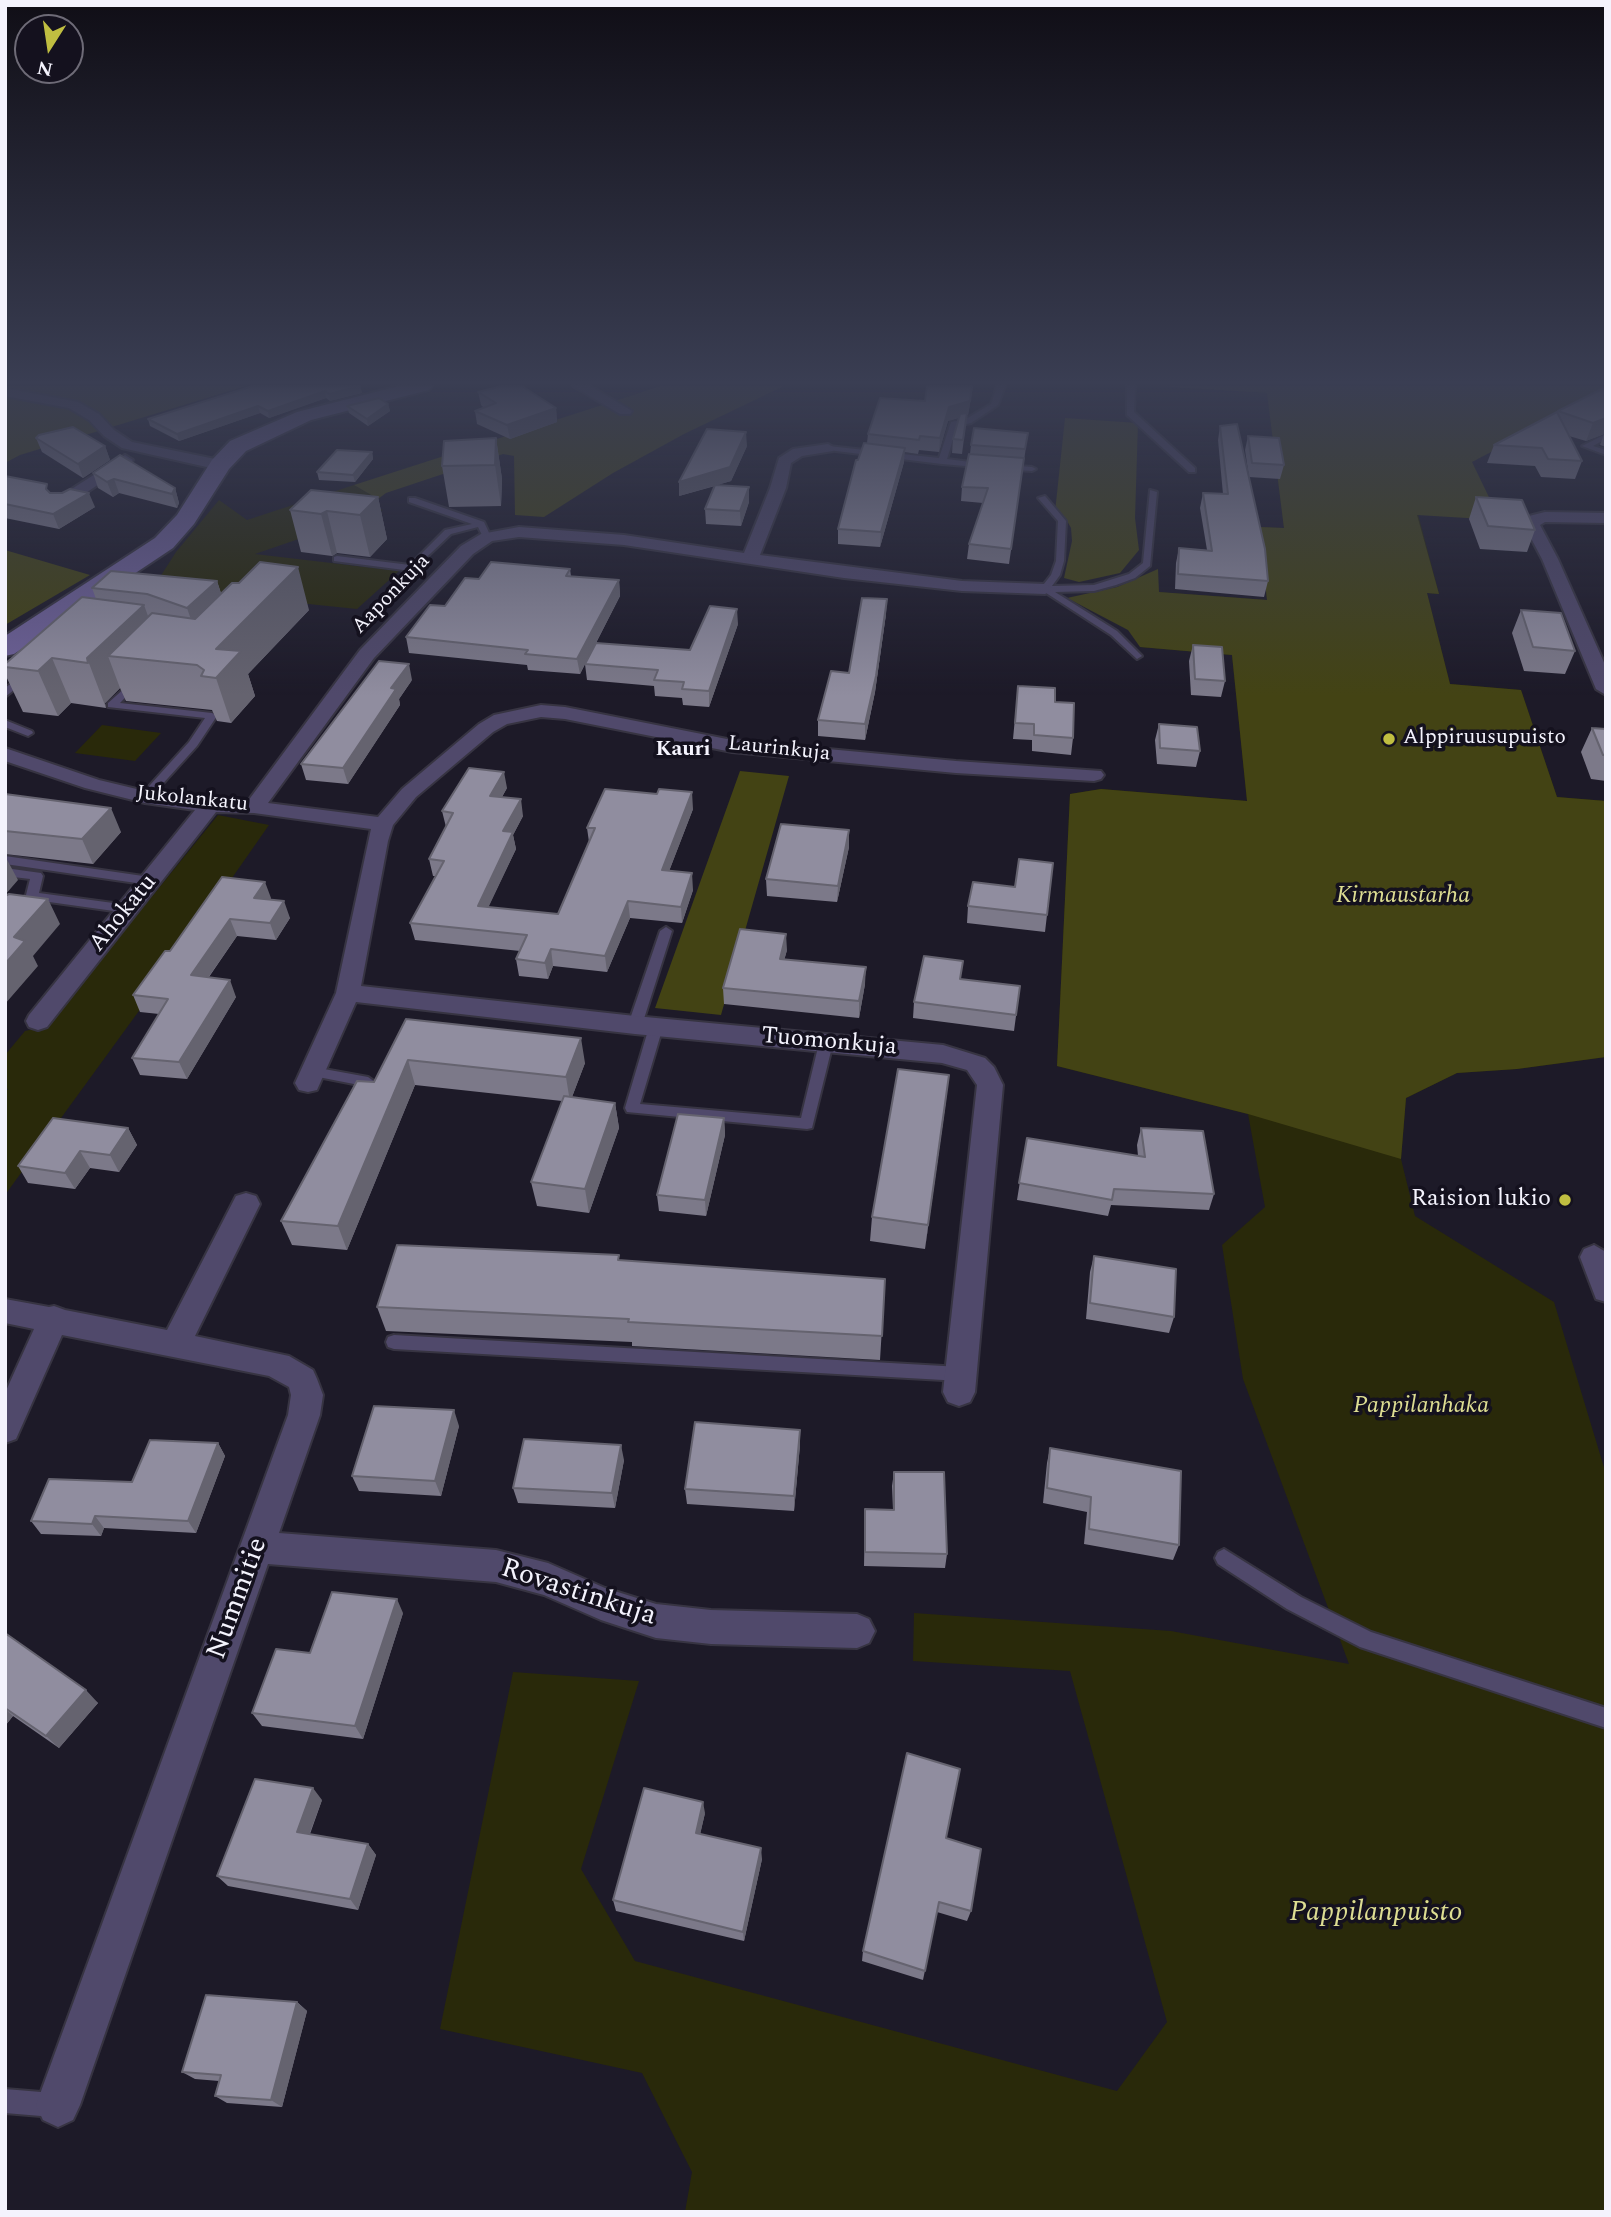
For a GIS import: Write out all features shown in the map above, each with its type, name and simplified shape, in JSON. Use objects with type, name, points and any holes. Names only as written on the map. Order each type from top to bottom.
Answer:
[{"type":"street","points":[[62,502],[81,489]]},
{"type":"street","points":[[5,649],[164,543],[186,519],[205,489]]},
{"type":"street","points":[[750,559],[777,489]]},
{"type":"street","points":[[1606,518],[1545,517],[1535,519],[1532,525],[1556,571],[1606,690]]},
{"type":"street","name":"Aaponkuja","points":[[254,807],[367,653],[484,531],[624,540],[844,573],[962,586],[1045,589]]},
{"type":"street","name":"Laurinkuja","points":[[383,824],[410,793],[486,728],[519,714],[541,711],[591,718],[732,746],[943,766],[1094,775]]},
{"type":"street","name":"Jukolankatu","points":[[5,754],[92,784],[145,797],[210,806],[254,807],[383,824]]},
{"type":"street","name":"Ahokatu","points":[[38,1021],[210,806]]},
{"type":"street","points":[[311,1077],[348,993],[377,841],[383,824]]},
{"type":"street","name":"Tuomonkuja","points":[[348,993],[645,1026],[943,1054],[976,1064],[985,1073],[990,1085],[960,1383]]},
{"type":"street","points":[[176,1343],[246,1204]]},
{"type":"street","points":[[1594,1257],[1606,1290]]},
{"type":"street","name":"Nummitie","points":[[5,1311],[54,1318],[269,1363],[289,1369],[302,1379],[307,1395],[304,1415],[58,2105]]},
{"type":"street","points":[[5,1429],[54,1318]]},
{"type":"street","name":"Rovastinkuja","points":[[257,1547],[496,1566],[548,1579],[601,1603],[656,1621],[711,1627],[857,1631]]},
{"type":"lane","points":[[1045,589],[1094,588],[1132,576],[1147,564],[1153,492]]},
{"type":"lane","points":[[1042,498],[1062,521],[1060,561],[1055,575],[1045,589]]},
{"type":"lane","points":[[412,500],[484,531]]},
{"type":"lane","points":[[337,559],[412,568],[448,532],[484,531]]},
{"type":"lane","points":[[1045,589],[1114,633],[1138,656]]},
{"type":"lane","points":[[5,694],[35,668]]},
{"type":"lane","points":[[138,678],[112,705],[212,716],[192,744],[145,797]]},
{"type":"lane","points":[[5,723],[28,733]]},
{"type":"lane","points":[[5,860],[150,881]]},
{"type":"lane","points":[[5,872],[37,876],[32,896],[5,925]]},
{"type":"lane","points":[[32,896],[128,909]]},
{"type":"lane","points":[[666,931],[645,1026],[632,1108],[807,1124],[826,1043]]},
{"type":"lane","points":[[311,1077],[368,1082],[355,1105]]},
{"type":"lane","points":[[394,1342],[960,1383]]},
{"type":"lane","points":[[1224,1558],[1294,1602],[1367,1640],[1606,1718]]},
{"type":"lane","points":[[5,2101],[58,2105]]},
{"type":"green space","points":[[340,489],[362,489],[378,499],[370,506],[383,510],[255,554],[399,571],[357,609],[153,588],[176,552],[219,500],[247,520]]},
{"type":"green space","points":[[362,489],[397,489],[386,493],[378,499]]},
{"type":"green space","points":[[515,489],[587,489],[544,517],[515,515]]},
{"type":"green space","points":[[1057,489],[1136,489],[1135,518],[1139,550],[1120,573],[1079,582],[1064,578],[1072,541],[1071,528],[1066,519],[1055,512]]},
{"type":"green space","points":[[1279,489],[1387,489],[1418,514],[1439,594],[1427,593],[1450,684],[1521,690],[1557,797],[1606,801],[1606,1057],[1517,1069],[1457,1073],[1406,1098],[1401,1159],[1415,1216],[1554,1302],[1606,1474],[1606,2212],[685,2212],[692,2172],[642,2073],[440,2029],[513,1672],[639,1681],[581,1869],[635,1961],[1117,2091],[1167,2022],[1070,1671],[913,1661],[914,1613],[1171,1631],[1349,1664],[1243,1379],[1222,1245],[1265,1207],[1248,1114],[1057,1066],[1070,794],[1101,789],[1247,801],[1232,655],[1140,647],[1158,592],[1267,600],[1259,527],[1284,528]]},
{"type":"green space","name":"Kirmaustarha","points":[[1279,489],[1485,489],[1500,520],[1417,515],[1439,594],[1427,593],[1450,684],[1521,690],[1557,797],[1606,801],[1606,1057],[1517,1069],[1457,1073],[1406,1098],[1401,1159],[1248,1114],[1057,1066],[1070,794],[1101,789],[1247,801],[1232,655],[1140,647],[1128,630],[1067,598],[1117,587],[1158,569],[1159,592],[1267,600],[1259,527],[1284,528]]},
{"type":"green space","points":[[5,550],[90,575],[5,625]]},
{"type":"green space","points":[[102,725],[161,733],[135,761],[75,753]]},
{"type":"green space","points":[[740,771],[789,776],[721,1015],[655,1008]]},
{"type":"green space","points":[[218,815],[269,825],[144,1004],[5,1195],[5,1093],[8,1089],[5,1088],[5,1055],[25,1031],[47,1026]]},
{"type":"building","points":[[5,489],[46,489],[50,493],[62,493],[72,489],[89,493],[53,514],[5,504]]},
{"type":"building","points":[[154,489],[174,489],[172,494]]},
{"type":"building","points":[[713,489],[748,489],[740,511],[705,509]]},
{"type":"building","points":[[848,489],[893,489],[881,532],[838,529]]},
{"type":"building","points":[[988,489],[1020,489],[1011,549],[969,544]]},
{"type":"building","points":[[1227,489],[1252,489],[1265,549],[1268,581],[1178,574],[1179,548],[1212,551],[1203,493],[1228,494]]},
{"type":"building","points":[[311,490],[378,497],[360,515],[290,510]]},
{"type":"building","points":[[1476,497],[1522,500],[1535,530],[1488,526]]},
{"type":"building","points":[[260,562],[298,567],[216,649],[241,651],[216,678],[201,676],[204,670],[197,665],[108,656],[152,613],[195,619],[232,583],[239,583]]},
{"type":"building","points":[[491,562],[570,569],[566,576],[619,580],[577,659],[525,654],[528,650],[406,637],[430,605],[445,606],[465,578],[479,579]]},
{"type":"building","points":[[111,571],[217,581],[187,608],[147,594],[92,588]]},
{"type":"building","points":[[82,597],[144,605],[87,658],[88,663],[52,658],[38,671],[5,667],[5,664]]},
{"type":"building","points":[[862,598],[887,599],[876,676],[865,724],[818,720],[831,671],[849,673]]},
{"type":"building","points":[[710,606],[737,609],[709,691],[682,689],[684,682],[654,680],[658,670],[585,664],[596,643],[690,650]]},
{"type":"building","points":[[1521,610],[1561,613],[1575,651],[1533,647]]},
{"type":"building","points":[[1193,645],[1222,647],[1225,681],[1195,679]]},
{"type":"building","points":[[379,661],[409,664],[391,688],[396,689],[343,768],[301,764]]},
{"type":"building","points":[[1018,686],[1055,688],[1055,702],[1074,703],[1073,738],[1034,735],[1034,724],[1015,723]]},
{"type":"building","points":[[1159,724],[1197,727],[1200,751],[1160,748]]},
{"type":"building","points":[[1592,728],[1606,729],[1606,755],[1603,755]]},
{"type":"building","points":[[469,768],[504,772],[490,796],[521,799],[503,831],[513,832],[478,906],[558,914],[595,828],[587,828],[605,789],[657,794],[659,789],[692,792],[662,870],[692,873],[681,907],[628,901],[605,956],[551,949],[545,963],[516,959],[527,935],[410,923],[444,861],[429,859],[453,813],[442,811]]},
{"type":"building","points":[[5,794],[111,808],[82,839],[5,831]]},
{"type":"building","points":[[781,824],[849,830],[838,886],[766,879]]},
{"type":"building","points":[[1019,859],[1053,863],[1047,915],[968,906],[973,882],[1015,887]]},
{"type":"building","points":[[222,877],[265,882],[254,898],[284,901],[270,923],[230,919],[191,975],[230,980],[179,1062],[132,1058],[168,999],[133,995],[165,951],[170,951]]},
{"type":"building","points":[[9,894],[48,899],[14,937],[25,941],[5,964],[5,896]]},
{"type":"building","points":[[740,929],[786,934],[780,959],[866,967],[859,1001],[723,988]]},
{"type":"building","points":[[924,956],[963,961],[960,979],[1020,986],[1016,1015],[914,1002]]},
{"type":"building","points":[[406,1019],[581,1038],[566,1077],[408,1060],[338,1226],[281,1221],[357,1081],[374,1082]]},
{"type":"building","points":[[898,1069],[949,1075],[928,1225],[872,1217]]},
{"type":"building","points":[[564,1096],[615,1103],[585,1189],[531,1182]]},
{"type":"building","points":[[678,1114],[724,1118],[705,1200],[657,1195]]},
{"type":"building","points":[[53,1118],[128,1128],[110,1155],[80,1151],[65,1173],[18,1166]]},
{"type":"building","points":[[1141,1128],[1203,1131],[1214,1194],[1114,1189],[1112,1200],[1019,1183],[1027,1138],[1145,1157]]},
{"type":"building","points":[[397,1245],[619,1255],[618,1260],[885,1279],[882,1336],[628,1322],[629,1319],[377,1307]]},
{"type":"building","points":[[1094,1256],[1176,1269],[1174,1317],[1090,1303]]},
{"type":"building","points":[[374,1406],[454,1410],[435,1481],[352,1476]]},
{"type":"building","points":[[695,1422],[800,1430],[794,1496],[685,1489]]},
{"type":"building","points":[[524,1439],[621,1445],[612,1493],[513,1488]]},
{"type":"building","points":[[150,1440],[218,1443],[188,1521],[95,1516],[92,1524],[31,1521],[49,1479],[132,1482]]},
{"type":"building","points":[[1050,1448],[1181,1471],[1179,1545],[1089,1529],[1091,1497],[1047,1488]]},
{"type":"building","points":[[894,1472],[944,1472],[947,1554],[865,1552],[865,1509],[894,1510]]},
{"type":"building","points":[[332,1592],[397,1599],[355,1726],[252,1713],[276,1649],[310,1653]]},
{"type":"building","points":[[5,1633],[86,1690],[46,1736],[5,1708]]},
{"type":"building","points":[[907,1753],[960,1769],[946,1838],[981,1849],[971,1911],[939,1902],[925,1971],[863,1951]]},
{"type":"building","points":[[255,1779],[313,1788],[297,1832],[368,1844],[350,1899],[217,1876]]},
{"type":"building","points":[[644,1788],[703,1802],[696,1833],[761,1848],[743,1932],[613,1900]]},
{"type":"building","points":[[206,1995],[297,2002],[271,2100],[215,2096],[221,2075],[182,2072]]},
{"type":"place","name":"Alppiruusupuisto","points":[[1389,739]]},
{"type":"place","name":"Raision lukio","points":[[1565,1200]]},
{"type":"district","name":"Kauri","points":[[683,751]]},
{"type":"park label","name":"Pappilanhaka","points":[[1421,1407]]},
{"type":"park label","name":"Pappilanpuisto","points":[[1376,1915]]}]
